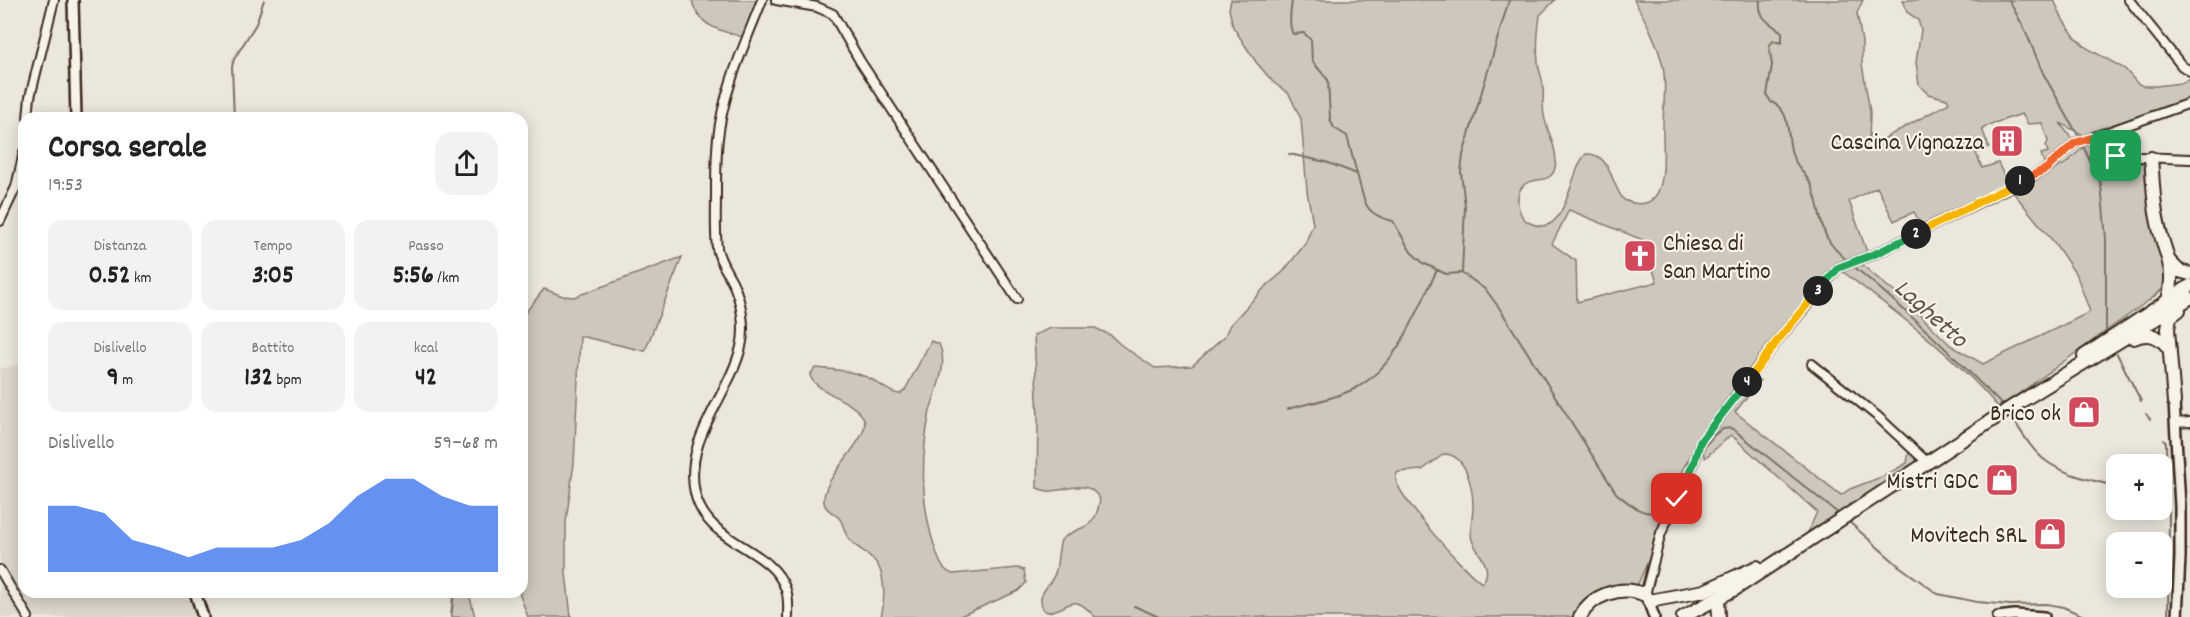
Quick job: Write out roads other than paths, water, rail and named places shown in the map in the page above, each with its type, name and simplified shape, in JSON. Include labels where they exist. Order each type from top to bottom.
[{"type":"main road","points":[[2151,158],[2158,223],[2170,262],[2172,283],[2168,300]]},
{"type":"main road","points":[[2170,262],[2179,271],[2190,274]]},
{"type":"main road","points":[[2033,394],[2096,347],[2190,286]]},
{"type":"main road","points":[[2174,402],[2169,321],[2190,298]]},
{"type":"main road","points":[[1683,617],[1718,598],[1827,530],[2015,405],[2190,298]]},
{"type":"main road","points":[[2101,354],[2136,337],[2148,334],[2159,338],[2170,350]]},
{"type":"main road","points":[[1580,617],[1587,605],[1600,597],[1625,591],[1647,598],[1690,594],[1711,588],[1763,565],[1827,530]]},
{"type":"main road","points":[[1718,598],[1719,617]]},
{"type":"street","points":[[29,112],[30,97],[54,0]]},
{"type":"street","points":[[73,0],[76,112]]},
{"type":"street","points":[[762,0],[728,97],[718,138],[715,221],[717,248],[719,258],[736,290],[743,334],[731,375],[712,410],[698,445],[694,463],[694,482],[695,493],[707,518],[730,540],[757,555],[781,579],[786,591],[788,617]]},
{"type":"street","points":[[776,0],[818,7],[833,14],[860,61],[1017,299]]},
{"type":"street","points":[[2129,0],[2182,66],[2190,71]]},
{"type":"street","points":[[1654,617],[1647,598],[1661,533],[1694,463],[1699,446],[1778,340],[1838,268],[1877,253],[2046,169],[2075,143],[2190,103]]},
{"type":"street","points":[[2091,138],[2109,154],[2116,156],[2190,159]]},
{"type":"street","points":[[0,221],[18,179]]},
{"type":"street","points":[[1812,364],[1877,416],[1928,463]]},
{"type":"street","points":[[2174,402],[2180,557],[2177,617]]},
{"type":"street","points":[[2175,423],[2190,422]]},
{"type":"street","points":[[0,570],[28,617]]},
{"type":"street","points":[[197,598],[203,617]]},
{"type":"street","points":[[1998,617],[2020,615],[2044,617]]},
{"type":"waterway","points":[[234,112],[232,67],[234,59],[256,24],[264,0]]},
{"type":"waterway","points":[[1289,154],[1326,162],[1357,174],[1347,136],[1334,128],[1330,119],[1328,80],[1312,61],[1311,40],[1304,33],[1293,34],[1291,30],[1292,0]]},
{"type":"waterway","points":[[1462,272],[1465,207],[1461,172],[1463,155],[1509,0]]},
{"type":"waterway","name":"Laghetto","points":[[1760,0],[1762,15],[1782,32],[1782,43],[1773,41],[1769,46],[1772,65],[1767,95],[1785,117],[1792,154],[1796,164],[1811,184],[1826,236],[1848,261]]},
{"type":"waterway","points":[[2009,0],[2025,30],[2044,75],[2080,139]]},
{"type":"waterway","points":[[2082,144],[2101,184],[2106,239],[2106,331]]},
{"type":"waterway","points":[[1357,174],[1366,205],[1375,214],[1393,221],[1411,252],[1423,263],[1446,274],[1461,273],[1486,290],[1616,493],[1642,511],[1660,512],[1690,457],[1694,454]]},
{"type":"waterway","name":"Laghetto","points":[[1852,265],[1930,334],[2003,406]]},
{"type":"waterway","points":[[1288,409],[1354,389],[1383,367],[1414,320],[1437,270]]},
{"type":"waterway","points":[[2117,354],[2141,401]]},
{"type":"waterway","name":"Laghetto","points":[[2009,413],[2030,445],[2046,461],[2071,474],[2106,484]]},
{"type":"waterway","points":[[2146,414],[2150,419]]},
{"type":"waterway","points":[[1701,450],[1719,431],[1733,429],[1839,514]]},
{"type":"waterway","points":[[2164,440],[2166,454]]},
{"type":"waterway","name":"Laghetto","points":[[2168,617],[2169,520]]},
{"type":"waterway","points":[[1848,521],[1899,566],[1938,594],[1977,602],[2010,605],[2047,604],[2063,607],[2086,617]]},
{"type":"waterway","points":[[451,617],[453,598]]},
{"type":"waterway","points":[[1134,606],[1159,617]]},
{"type":"place","name":"Cascina Vignazza","points":[[2007,141]]},
{"type":"place","name":"Chiesa di San Martino","points":[[1640,256]]},
{"type":"place","name":"Brico ok","points":[[2084,412]]},
{"type":"place","name":"Mistri GDC","points":[[2002,480]]},
{"type":"place","name":"Movitech SRL","points":[[2050,534]]}]
